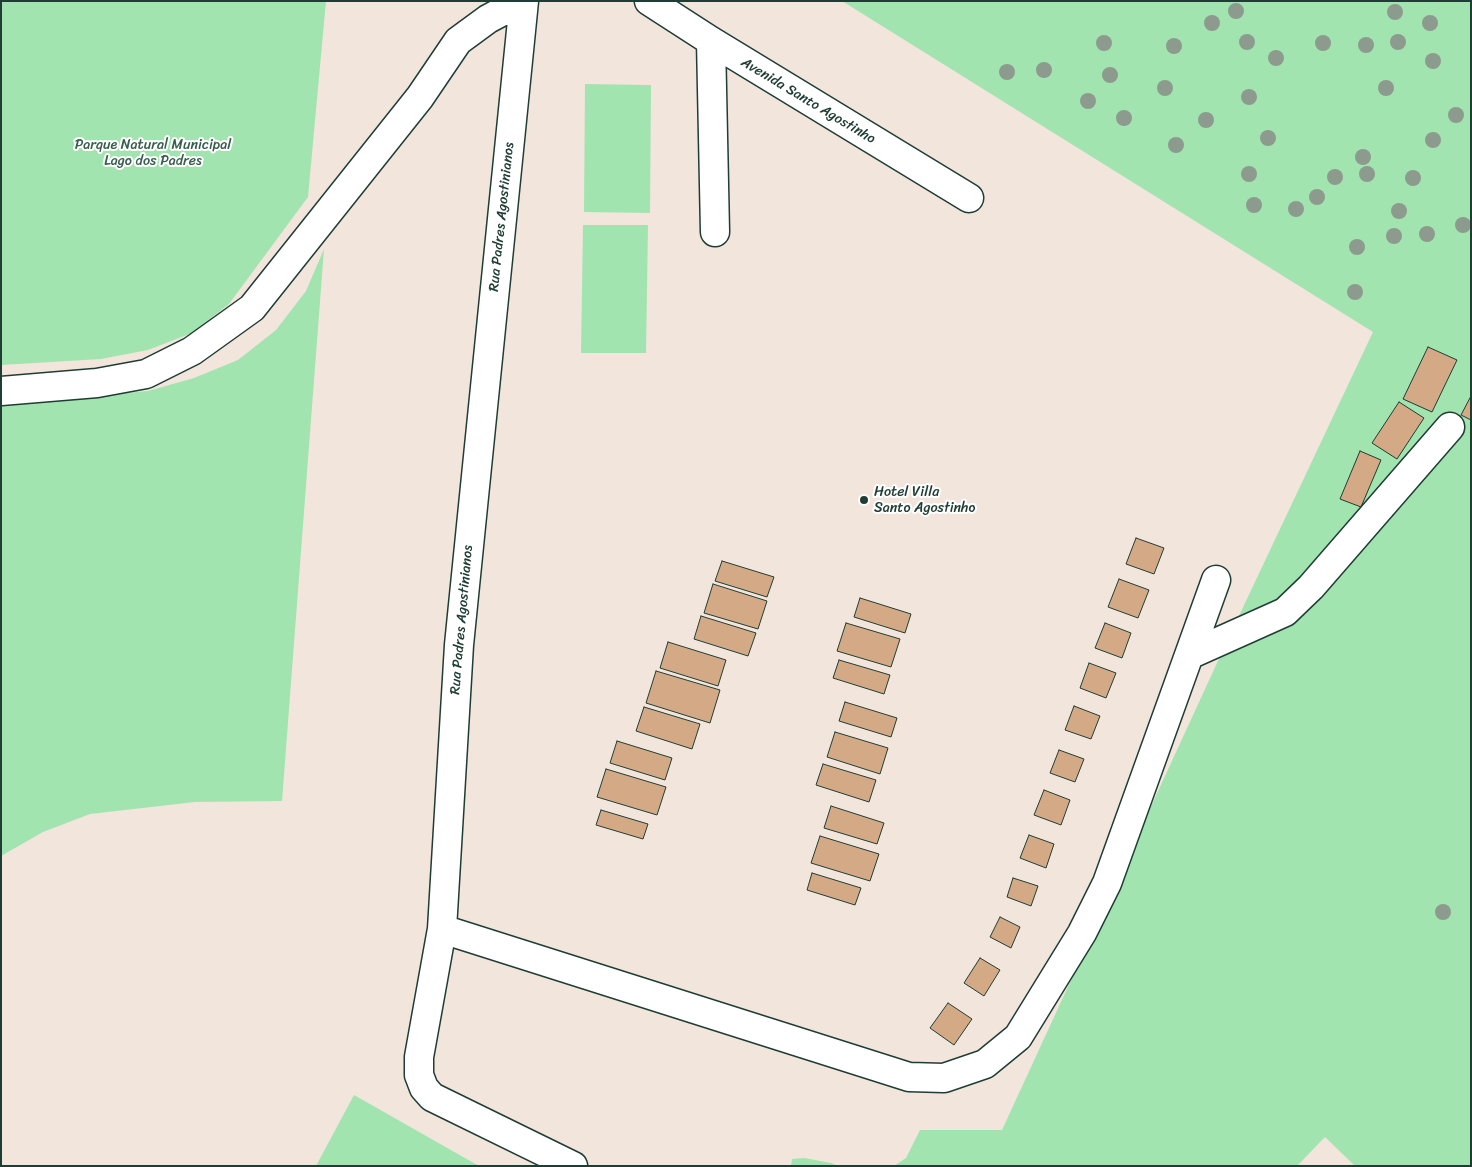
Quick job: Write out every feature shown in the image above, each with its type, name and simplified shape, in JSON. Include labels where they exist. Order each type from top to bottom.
[{"type":"street","name":"Avenida Santo Agostinho","points":[[649,1],[711,41],[969,198]]},
{"type":"street","points":[[1,391],[97,383],[146,374],[192,351],[244,314],[252,308],[420,97],[458,41],[488,19],[503,11],[523,5]]},
{"type":"street","name":"Rua Padres Agostinianos","points":[[523,5],[458,645],[442,929],[419,1057],[419,1075],[424,1088],[432,1097],[565,1162]]},
{"type":"street","points":[[711,41],[715,232]]},
{"type":"street","points":[[1189,655],[1285,612],[1311,587],[1450,427]]},
{"type":"street","points":[[442,929],[909,1077],[944,1078],[985,1064],[1018,1038],[1082,933],[1107,883],[1216,580]]},
{"type":"green space","name":"Parque Natural Municipal Lago dos Padres","points":[[1,1],[326,1],[308,197],[229,304],[192,333],[148,350],[101,359],[1,365]]},
{"type":"green space","points":[[842,1],[1471,1],[1471,396],[1461,415],[1471,420],[1471,1166],[1355,1166],[1325,1137],[1297,1166],[894,1166],[906,1158],[920,1130],[1002,1130],[1229,637],[1373,332]]},
{"type":"green space","points":[[585,84],[651,85],[650,213],[584,212]]},
{"type":"green space","points":[[583,225],[648,225],[646,353],[581,353]]},
{"type":"green space","points":[[324,249],[282,801],[195,802],[90,814],[43,832],[1,856],[1,404],[148,391],[194,378],[238,360],[276,330],[306,291]]},
{"type":"green space","points":[[354,1095],[479,1166],[316,1166]]},
{"type":"green space","points":[[804,1158],[838,1166],[791,1166],[792,1159]]},
{"type":"building","points":[[1428,347],[1457,360],[1432,412],[1403,399]]},
{"type":"building","points":[[1471,396],[1471,420],[1461,415]]},
{"type":"building","points":[[1399,402],[1424,418],[1397,459],[1372,443]]},
{"type":"building","points":[[1360,451],[1381,460],[1361,507],[1340,499]]},
{"type":"building","points":[[1136,538],[1164,548],[1154,574],[1126,564]]},
{"type":"building","points":[[722,561],[774,577],[767,597],[715,581]]},
{"type":"building","points":[[1119,579],[1149,590],[1138,618],[1108,607]]},
{"type":"building","points":[[713,584],[767,601],[758,629],[704,613]]},
{"type":"building","points":[[860,598],[911,614],[905,633],[854,617]]},
{"type":"building","points":[[701,616],[756,633],[748,656],[694,639]]},
{"type":"building","points":[[846,623],[900,639],[891,667],[837,651]]},
{"type":"building","points":[[1105,623],[1131,633],[1122,658],[1095,648]]},
{"type":"building","points":[[668,642],[726,660],[718,686],[660,668]]},
{"type":"building","points":[[839,660],[890,675],[884,694],[833,678]]},
{"type":"building","points":[[1089,663],[1116,673],[1106,698],[1080,688]]},
{"type":"building","points":[[656,671],[720,690],[710,723],[646,703]]},
{"type":"building","points":[[845,702],[897,718],[891,737],[839,721]]},
{"type":"building","points":[[1074,706],[1100,716],[1091,739],[1065,730]]},
{"type":"building","points":[[644,707],[700,724],[692,749],[636,731]]},
{"type":"building","points":[[835,732],[888,748],[880,774],[827,757]]},
{"type":"building","points":[[617,741],[672,758],[665,780],[610,763]]},
{"type":"building","points":[[1059,750],[1084,759],[1075,782],[1050,773]]},
{"type":"building","points":[[823,764],[876,780],[869,802],[816,785]]},
{"type":"building","points":[[606,769],[666,787],[657,815],[597,797]]},
{"type":"building","points":[[1044,790],[1070,800],[1061,825],[1034,815]]},
{"type":"building","points":[[831,806],[884,823],[877,844],[824,828]]},
{"type":"building","points":[[601,810],[648,824],[643,839],[596,825]]},
{"type":"building","points":[[1029,835],[1054,844],[1046,868],[1020,858]]},
{"type":"building","points":[[820,836],[879,854],[870,881],[811,863]]},
{"type":"building","points":[[812,873],[861,888],[855,905],[807,890]]},
{"type":"building","points":[[1013,878],[1038,886],[1031,906],[1007,897]]},
{"type":"building","points":[[1000,917],[1020,927],[1011,948],[990,937]]},
{"type":"building","points":[[980,958],[1000,970],[984,996],[964,983]]},
{"type":"building","points":[[948,1003],[972,1019],[954,1045],[930,1028]]},
{"type":"place","name":"Hotel Villa Santo Agostinho","points":[[864,500]]}]
